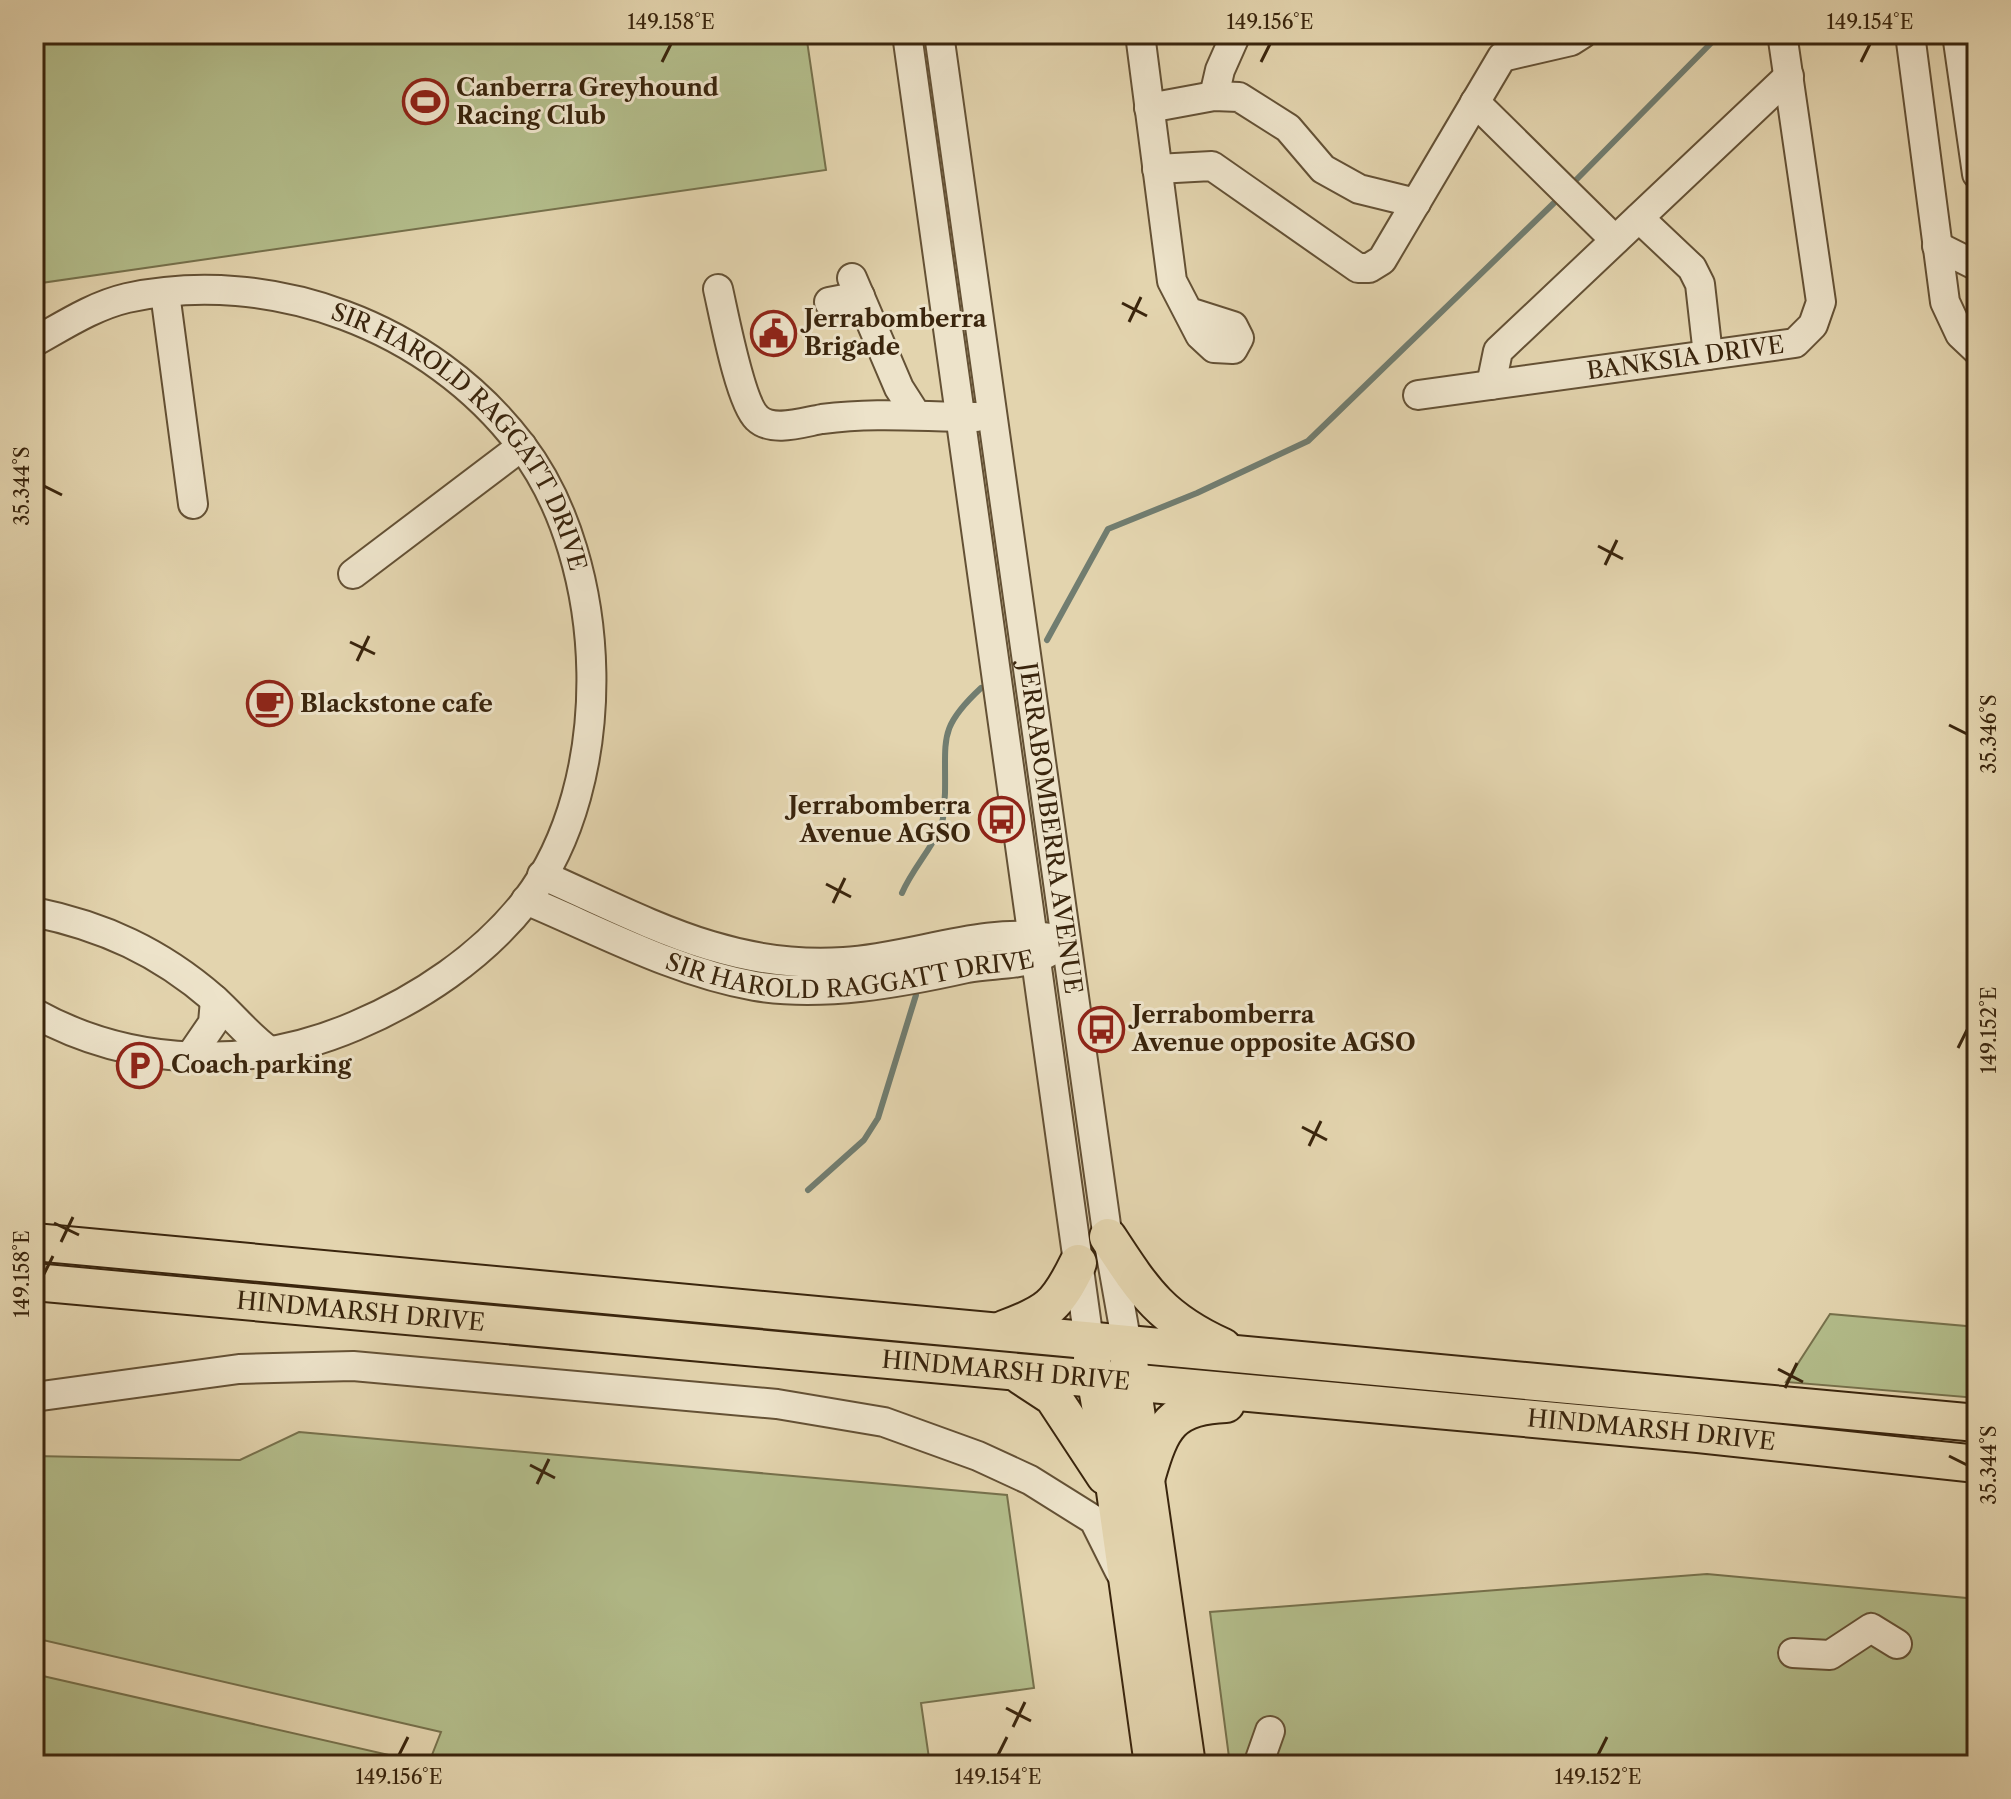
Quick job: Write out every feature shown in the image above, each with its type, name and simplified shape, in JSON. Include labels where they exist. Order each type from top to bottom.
[{"type":"main road","points":[[1108,1237],[1143,1291],[1163,1311],[1195,1334],[1255,1358]]},
{"type":"main road","name":"HINDMARSH DRIVE","points":[[34,1242],[1977,1423]]},
{"type":"main road","points":[[995,1332],[1048,1311],[1066,1288],[1078,1263]]},
{"type":"main road","name":"HINDMARSH DRIVE","points":[[34,1282],[1096,1382],[1698,1434],[1977,1464]]},
{"type":"main road","name":"JERRABOMBERRA AVENUE","points":[[1089,1341],[1096,1382],[1130,1485],[1187,1765]]},
{"type":"main road","name":"JERRABOMBERRA AVENUE","points":[[1127,1345],[1132,1384],[1128,1587],[1153,1765]]},
{"type":"main road","points":[[1017,1374],[1053,1397],[1130,1485],[1175,1417],[1191,1407],[1343,1402]]},
{"type":"street","name":"JERRABOMBERRA AVENUE","points":[[907,34],[1089,1341]]},
{"type":"street","name":"JERRABOMBERRA AVENUE","points":[[939,34],[1108,1237],[1127,1345]]},
{"type":"street","points":[[1140,34],[1172,281],[1189,312]]},
{"type":"street","points":[[1214,96],[1220,70],[1236,34]]},
{"type":"street","points":[[1157,169],[1212,166],[1358,268],[1369,268],[1382,260],[1508,46],[1571,41],[1582,34]]},
{"type":"street","points":[[1910,34],[1945,302],[1960,334],[1977,350]]},
{"type":"street","name":"BANKSIA DRIVE","points":[[1418,395],[1795,343],[1813,325],[1821,302],[1783,40]]},
{"type":"street","points":[[1965,46],[1977,174]]},
{"type":"street","points":[[1491,385],[1498,351],[1789,76]]},
{"type":"street","points":[[1149,108],[1214,96],[1239,97],[1288,128],[1323,169],[1347,182],[1416,203]]},
{"type":"street","points":[[1475,102],[1615,240]]},
{"type":"street","points":[[1639,218],[1692,268],[1700,284],[1708,355]]},
{"type":"street","points":[[1937,246],[1977,266]]},
{"type":"street","name":"SIR HAROLD RAGGATT DRIVE","points":[[34,342],[82,315],[124,299],[208,287],[264,293],[315,304],[366,322],[458,383],[522,446],[554,501],[570,543],[584,593],[593,690],[582,771],[542,875],[526,900],[471,955],[418,996],[349,1029],[272,1053],[189,1058],[86,1037],[34,1013]]},
{"type":"street","points":[[829,302],[856,287],[899,388],[915,413]]},
{"type":"street","points":[[718,289],[746,401],[757,419],[772,426],[860,414],[993,417]]},
{"type":"street","points":[[165,293],[193,504]]},
{"type":"street","points":[[353,574],[522,446]]},
{"type":"street","name":"SIR HAROLD RAGGATT DRIVE","points":[[542,875],[702,946],[761,960],[845,962],[1034,948]]},
{"type":"street","points":[[1026,890],[1059,884]]},
{"type":"street","name":"SIR HAROLD RAGGATT DRIVE","points":[[526,900],[689,969],[756,986],[851,987],[987,964],[1067,941]]},
{"type":"street","points":[[34,912],[98,927],[129,941],[181,973],[272,1053]]},
{"type":"street","points":[[189,1058],[213,1023],[215,1000]]},
{"type":"street","points":[[34,1397],[239,1369],[353,1366],[674,1393],[777,1404],[884,1422],[978,1456],[1084,1512],[1094,1520],[1128,1587]]},
{"type":"street","points":[[1793,1653],[1830,1655],[1871,1628],[1897,1644]]},
{"type":"street","points":[[1258,1765],[1270,1731]]},
{"type":"green space","name":"Canberra Greyhound Racing Club","points":[[34,34],[806,34],[826,170],[34,284]]},
{"type":"green space","points":[[1830,1314],[1977,1327],[1977,1398],[1786,1382]]},
{"type":"green space","points":[[299,1432],[1007,1495],[1034,1688],[921,1703],[930,1765],[439,1765],[430,1760],[441,1732],[34,1638],[34,1456],[240,1460]]},
{"type":"green space","points":[[1707,1574],[1977,1599],[1977,1765],[1230,1765],[1210,1612]]},
{"type":"green space","points":[[34,1674],[411,1760],[411,1765],[34,1765]]},
{"type":"waterway","points":[[1576,180],[1720,34]]},
{"type":"waterway","points":[[1047,640],[1108,529],[1197,493],[1308,441],[1556,201]]},
{"type":"waterway","points":[[902,893],[942,825],[945,746],[951,724],[981,688]]},
{"type":"waterway","points":[[808,1190],[864,1140],[878,1118],[916,995]]},
{"type":"place","name":"Canberra Greyhound Racing Club","points":[[425,102]]},
{"type":"place","name":"Jerrabomberra Brigade","points":[[773,333]]},
{"type":"place","name":"Blackstone cafe","points":[[269,704]]},
{"type":"place","name":"Jerrabomberra Avenue AGSO","points":[[1002,820]]},
{"type":"place","name":"Jerrabomberra Avenue opposite AGSO","points":[[1101,1029]]},
{"type":"place","name":"Coach parking","points":[[140,1065]]}]
